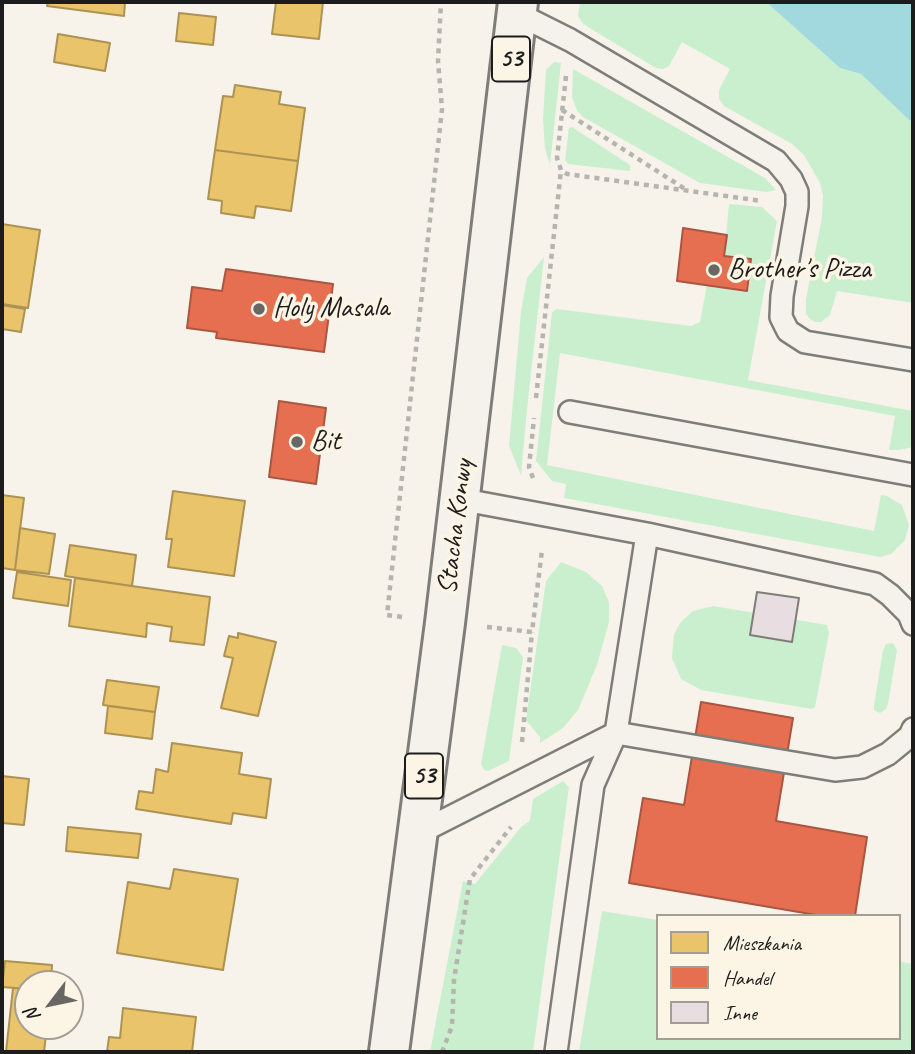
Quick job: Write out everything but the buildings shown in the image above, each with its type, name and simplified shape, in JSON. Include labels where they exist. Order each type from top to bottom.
[{"type":"main road","name":"Stacha Konwy","points":[[389,1052],[460,499],[517,7]]},
{"type":"lane","points":[[517,7],[776,161],[797,192],[782,296],[781,317],[788,331],[805,342],[913,360]]},
{"type":"lane","points":[[570,412],[913,475]]},
{"type":"lane","points":[[460,499],[647,534],[875,584],[909,614],[913,624]]},
{"type":"lane","points":[[556,1052],[593,785],[616,733],[647,534]]},
{"type":"lane","points":[[417,834],[616,733],[835,770],[862,767],[888,754],[910,736],[913,729]]},
{"type":"path","points":[[441,2],[438,61],[442,109]]},
{"type":"path","points":[[547,515],[529,467],[561,170],[557,158],[570,40]]},
{"type":"path","points":[[562,110],[688,191]]},
{"type":"path","points":[[561,170],[567,174],[797,206]]},
{"type":"path","points":[[442,1052],[452,1026],[454,981],[470,879]]},
{"type":"green space","points":[[580,2],[766,2],[840,68],[861,74],[909,120],[913,120],[913,303],[837,291],[830,315],[821,322],[810,319],[806,314],[806,299],[822,217],[823,196],[820,183],[804,155],[792,144],[724,106],[719,99],[719,90],[730,69],[682,42],[669,66],[656,68],[583,24],[578,16]]},
{"type":"green space","points":[[554,62],[561,63],[550,165],[545,149],[543,119],[546,70]]},
{"type":"green space","points":[[573,69],[765,178],[776,190],[767,192],[700,183],[583,117],[577,111],[572,97]]},
{"type":"green space","points":[[572,127],[630,165],[630,171],[568,164],[565,160],[569,128]]},
{"type":"green space","points":[[729,204],[762,207],[777,221],[748,380],[913,411],[913,447],[889,450],[895,416],[560,353],[547,465],[874,531],[881,495],[887,496],[902,505],[909,525],[905,540],[891,554],[880,557],[564,498],[566,484],[552,481],[536,461],[552,312],[557,309],[691,326],[700,322],[707,285],[751,259],[724,256]]},
{"type":"green space","points":[[544,257],[521,475],[509,446],[521,312],[527,278]]},
{"type":"green space","points":[[561,562],[586,572],[602,586],[609,602],[609,622],[597,665],[578,710],[563,728],[540,743],[540,737],[526,720],[546,581]]},
{"type":"green space","points":[[713,606],[827,625],[829,633],[815,707],[812,709],[701,690],[681,679],[672,658],[674,634],[681,622],[693,611]]},
{"type":"green space","points":[[893,643],[897,650],[888,704],[880,713],[874,710],[874,706],[883,650],[886,644]]},
{"type":"green space","points":[[502,645],[516,648],[523,657],[509,761],[488,771],[484,770],[481,764]]},
{"type":"green space","points":[[563,781],[569,787],[533,1052],[430,1052],[463,881],[475,884],[521,827],[530,821],[533,799]]},
{"type":"green space","points":[[602,911],[656,920],[656,1040],[901,1040],[901,961],[913,964],[913,1052],[579,1052]]},
{"type":"water","points":[[766,2],[913,2],[913,120],[909,120],[861,74],[840,68]]},
{"type":"place","name":"Brother's Pizza","points":[[714,270]]},
{"type":"place","name":"Holy Masala","points":[[259,309]]},
{"type":"place","name":"Bit","points":[[297,442]]}]
